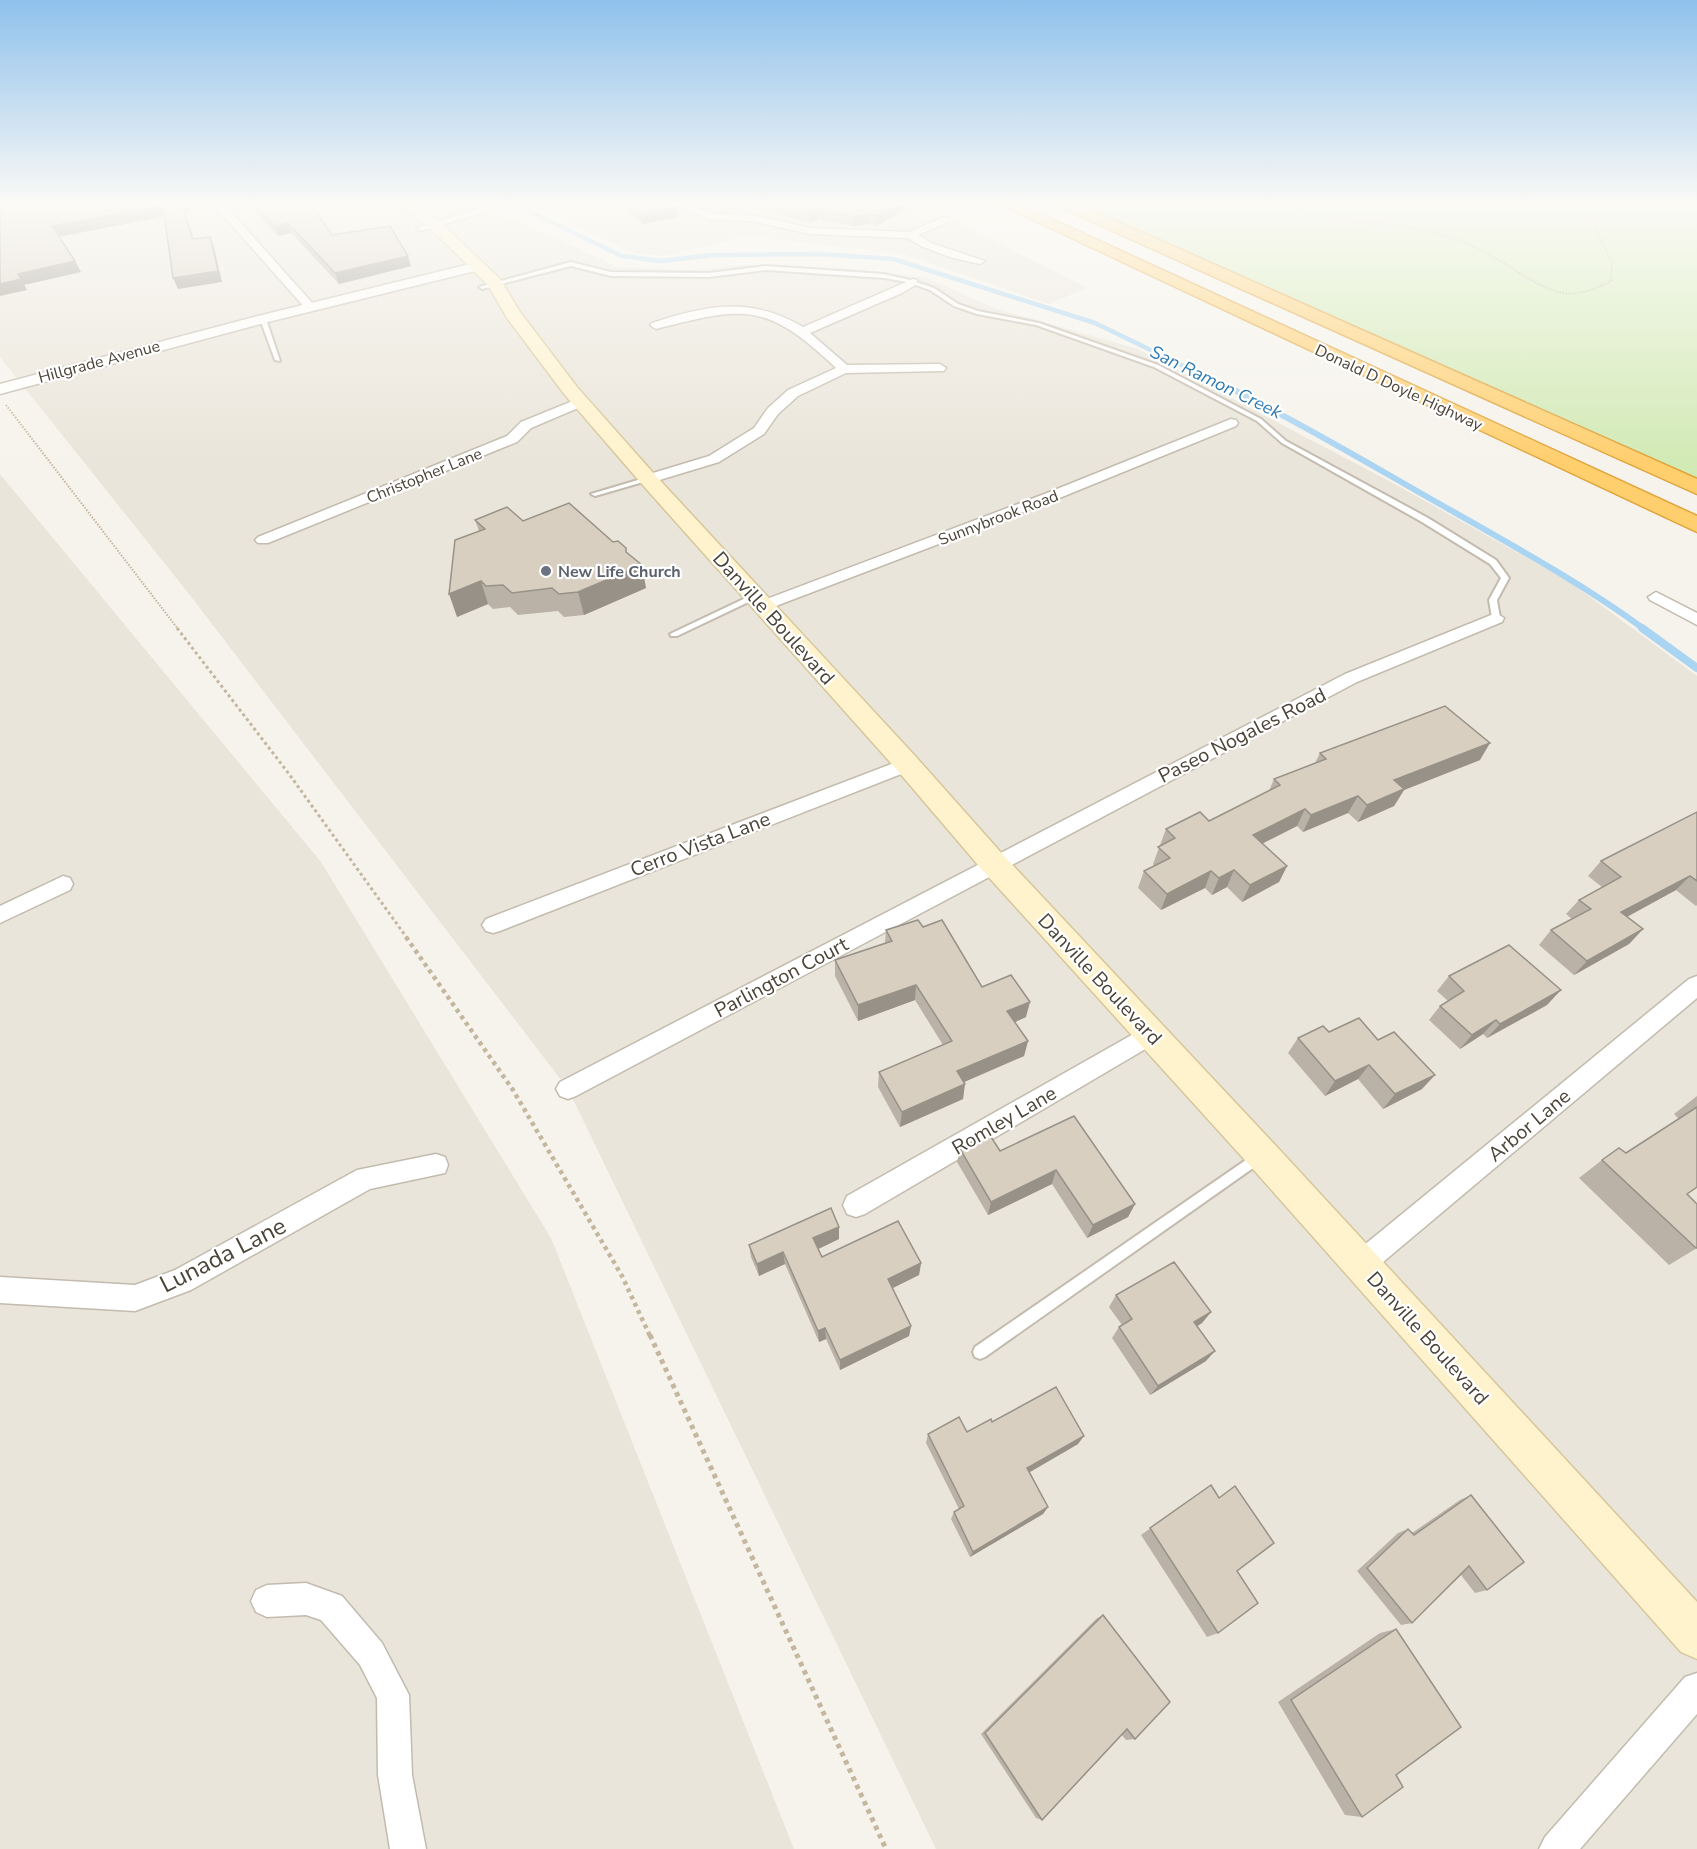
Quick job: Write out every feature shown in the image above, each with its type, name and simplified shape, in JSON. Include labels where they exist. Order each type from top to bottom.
[{"type":"highway","name":"Donald D Doyle Highway","points":[[1190,289],[1697,525]]},
{"type":"highway","points":[[1212,289],[1697,512]]},
{"type":"highway","name":"Donald D Doyle Highway","points":[[1255,289],[1697,487]]},
{"type":"main road","name":"Danville Boulevard","points":[[493,289],[580,402],[648,479],[907,764],[994,864],[1361,1264],[1697,1636]]},
{"type":"street","points":[[294,289],[310,307]]},
{"type":"street","name":"Hillgrade Avenue","points":[[0,389],[382,289]]},
{"type":"street","points":[[802,332],[901,289]]},
{"type":"street","points":[[656,325],[718,309],[750,309],[770,314],[802,332],[844,369]]},
{"type":"street","points":[[648,479],[714,459],[759,431],[773,411],[793,393],[844,369],[940,368]]},
{"type":"street","name":"Christopher Lane","points":[[263,540],[512,439],[526,425],[580,402]]},
{"type":"street","name":"Sunnybrook Road","points":[[759,601],[1052,496],[1231,423]]},
{"type":"street","points":[[1656,597],[1697,620]]},
{"type":"street","name":"Paseo Nogales Road","points":[[994,864],[1351,678],[1496,618]]},
{"type":"street","name":"Cerro Vista Lane","points":[[493,925],[907,764]]},
{"type":"street","name":"Parlington Court","points":[[568,1089],[994,864]]},
{"type":"street","points":[[0,915],[63,884]]},
{"type":"street","name":"Arbor Lane","points":[[1361,1264],[1697,986]]},
{"type":"street","name":"Romley Lane","points":[[856,1205],[1151,1034]]},
{"type":"street","name":"Lunada Lane","points":[[0,1290],[135,1298],[182,1281],[366,1178],[436,1165]]},
{"type":"street","points":[[267,1601],[306,1599],[331,1607],[371,1654],[393,1695],[395,1775],[408,1849]]},
{"type":"street","points":[[1557,1849],[1697,1689]]},
{"type":"lane","points":[[932,289],[956,305],[977,312],[1037,324],[1156,366],[1259,420],[1284,442],[1415,514],[1493,562],[1505,578],[1493,600],[1496,618]]},
{"type":"lane","points":[[263,319],[278,360]]},
{"type":"lane","points":[[595,494],[648,479]]},
{"type":"lane","points":[[674,634],[759,601]]},
{"type":"lane","points":[[980,1352],[1261,1155]]},
{"type":"path","points":[[1553,289],[1560,293],[1595,289]]},
{"type":"path","points":[[0,398],[289,774],[513,1090],[622,1276],[743,1534],[886,1849]]},
{"type":"shaded area","points":[[0,289],[952,289],[994,308],[1138,349],[1389,481],[1567,580],[1697,676],[1697,1849],[936,1849],[568,1089],[189,594],[0,357]]},
{"type":"shaded area","points":[[1006,289],[1084,289],[1049,304]]},
{"type":"shaded area","points":[[0,474],[321,862],[551,1238],[794,1849],[0,1849]]},
{"type":"green space","points":[[1255,289],[1697,289],[1697,487]]},
{"type":"building","points":[[569,503],[613,542],[618,541],[626,548],[626,552],[642,565],[578,592],[559,594],[552,588],[512,593],[503,585],[486,586],[481,581],[449,594],[455,540],[485,529],[475,520],[507,507],[523,521]]},
{"type":"building","points":[[1445,706],[1490,743],[1394,780],[1404,789],[1367,805],[1358,796],[1311,815],[1305,809],[1253,835],[1287,866],[1250,885],[1234,870],[1219,878],[1211,871],[1167,894],[1144,871],[1170,858],[1158,847],[1175,838],[1166,829],[1200,812],[1209,821],[1280,785],[1274,779],[1326,759],[1320,753]]},
{"type":"building","points":[[1697,812],[1697,881],[1690,876],[1621,912],[1643,929],[1587,961],[1551,930],[1591,909],[1579,900],[1621,877],[1601,861]]},
{"type":"building","points":[[918,920],[923,927],[942,920],[982,987],[1011,975],[1030,1002],[1007,1011],[1028,1041],[957,1071],[965,1084],[902,1112],[879,1072],[952,1041],[916,985],[858,1005],[835,960],[892,941],[886,930]]},
{"type":"building","points":[[1509,945],[1561,990],[1500,1024],[1496,1020],[1472,1035],[1440,1006],[1464,991],[1449,976]]},
{"type":"building","points":[[1359,1018],[1378,1040],[1394,1032],[1435,1075],[1395,1094],[1369,1065],[1335,1081],[1298,1038],[1323,1026],[1329,1032]]},
{"type":"building","points":[[1697,1107],[1697,1187],[1687,1194],[1697,1204],[1696,1248],[1602,1160],[1619,1148],[1626,1153]]},
{"type":"building","points":[[1074,1116],[1135,1204],[1093,1225],[1056,1170],[991,1202],[960,1149],[988,1132],[1000,1151]]},
{"type":"building","points":[[831,1208],[839,1227],[813,1238],[822,1257],[898,1221],[921,1263],[888,1279],[911,1326],[840,1360],[825,1328],[818,1331],[783,1252],[757,1264],[749,1245]]},
{"type":"building","points":[[1174,1262],[1211,1312],[1194,1322],[1215,1351],[1158,1386],[1119,1327],[1132,1319],[1116,1295]]},
{"type":"building","points":[[1056,1387],[1084,1436],[1027,1468],[1048,1507],[973,1552],[954,1512],[964,1506],[928,1434],[959,1417],[967,1432],[991,1419],[992,1422]]},
{"type":"building","points":[[1211,1485],[1219,1498],[1235,1486],[1274,1543],[1237,1571],[1258,1603],[1218,1633],[1150,1528]]},
{"type":"building","points":[[1471,1495],[1524,1562],[1487,1590],[1469,1566],[1412,1623],[1367,1568],[1408,1529],[1414,1535]]},
{"type":"building","points":[[1103,1615],[1170,1702],[1135,1739],[1127,1729],[1042,1820],[985,1733]]},
{"type":"building","points":[[1396,1629],[1461,1727],[1396,1775],[1403,1787],[1362,1817],[1291,1700]]},
{"type":"waterway","name":"San Ramon Creek","points":[[989,289],[1095,323],[1233,390]]},
{"type":"waterway","name":"San Ramon Creek","points":[[1230,388],[1309,429],[1517,548],[1595,595],[1644,629]]},
{"type":"waterway","name":"San Ramon Creek","points":[[1642,628],[1697,668]]},
{"type":"place","name":"New Life Church","points":[[546,571]]}]
